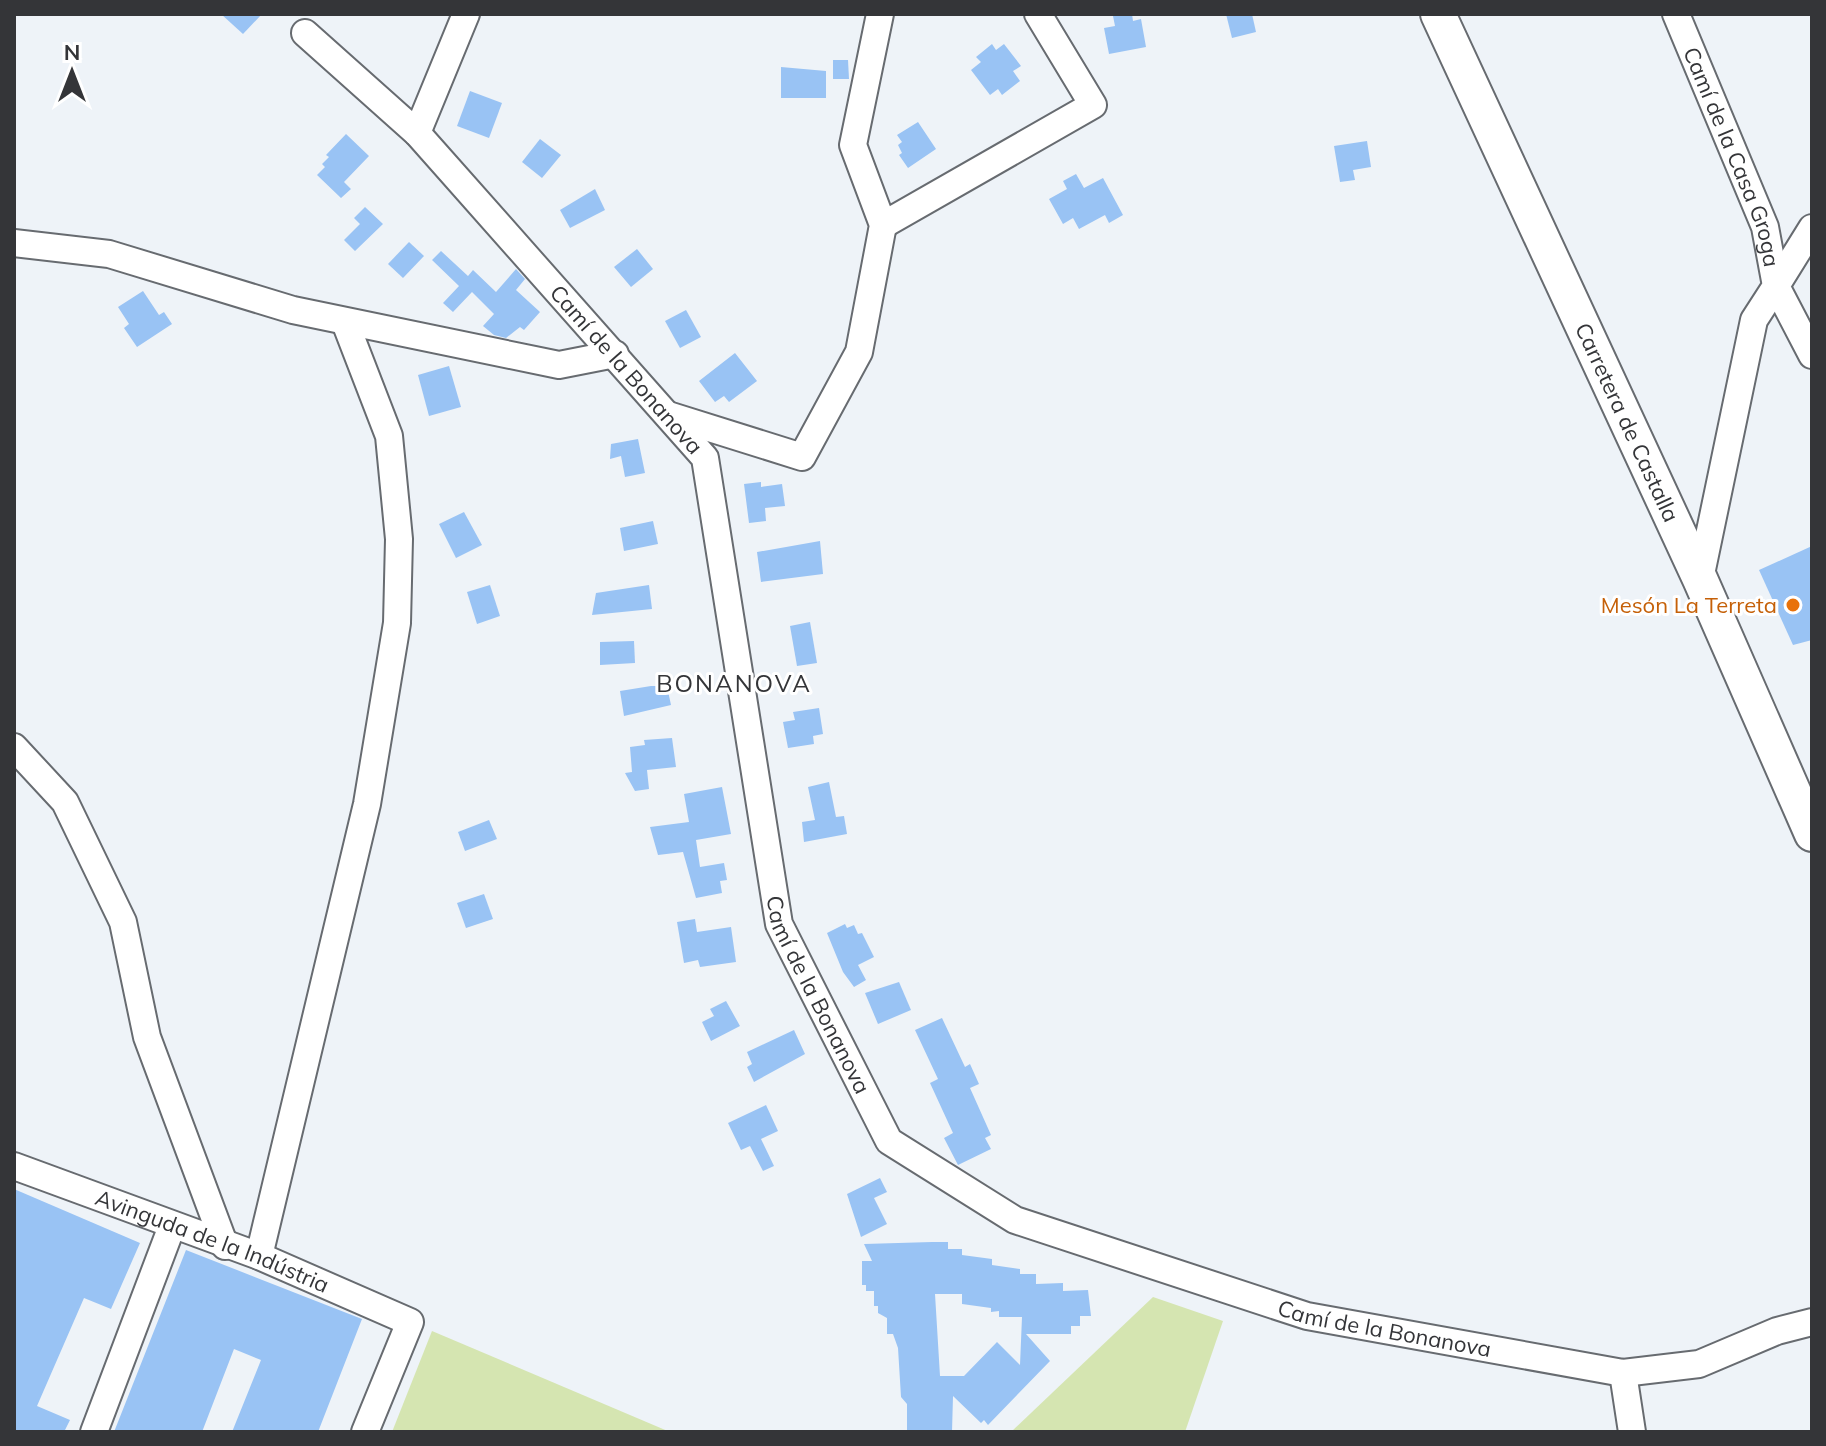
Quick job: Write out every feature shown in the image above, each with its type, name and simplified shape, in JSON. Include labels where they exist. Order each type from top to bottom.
[{"type":"main road","name":"Carretera de Castalla","points":[[1438,14],[1700,579],[1812,834]]},
{"type":"street","points":[[417,133],[466,14]]},
{"type":"street","points":[[664,413],[802,457],[859,352],[883,225],[853,145],[880,14]]},
{"type":"street","points":[[883,225],[1093,105],[1038,14]]},
{"type":"street","name":"Camí de la Casa Groga","points":[[1676,14],[1765,227],[1776,286],[1754,320],[1700,579]]},
{"type":"street","name":"Camí de la Bonanova","points":[[305,33],[417,133],[705,458],[779,924],[889,1141],[1015,1220],[1307,1316],[1623,1373],[1699,1364],[1777,1331],[1812,1322]]},
{"type":"street","points":[[1812,228],[1776,286],[1812,355]]},
{"type":"street","points":[[14,243],[109,254],[293,310],[559,365],[615,354]]},
{"type":"street","points":[[259,1256],[367,804],[397,623],[399,539],[389,436],[345,322]]},
{"type":"street","points":[[14,747],[65,802],[123,922],[147,1037],[225,1246]]},
{"type":"street","name":"Avinguda de la Indústria","points":[[14,1166],[259,1256],[410,1322],[365,1432]]},
{"type":"street","points":[[94,1432],[172,1226]]},
{"type":"street","points":[[1623,1373],[1632,1432]]},
{"type":"green space","points":[[1153,1297],[1223,1321],[1185,1432],[1011,1432]]},
{"type":"green space","points":[[432,1331],[670,1432],[392,1432]]},
{"type":"building","points":[[221,14],[262,14],[243,34]]},
{"type":"building","points":[[1132,14],[1133,21],[1141,19],[1146,47],[1109,54],[1104,28],[1115,26],[1113,16]]},
{"type":"building","points":[[1226,14],[1252,14],[1256,32],[1232,38]]},
{"type":"building","points":[[992,44],[996,50],[1004,44],[1021,66],[1013,71],[1020,81],[1002,95],[998,89],[990,95],[971,70],[981,62],[976,57]]},
{"type":"building","points":[[833,60],[848,60],[849,79],[833,79]]},
{"type":"building","points":[[781,67],[826,71],[826,98],[781,98]]},
{"type":"building","points":[[470,91],[502,103],[489,138],[457,126]]},
{"type":"building","points":[[918,122],[936,149],[908,168],[899,155],[902,153],[898,145],[902,142],[897,135]]},
{"type":"building","points":[[346,134],[369,156],[344,182],[351,189],[341,198],[317,175],[325,167],[322,164],[329,157],[326,155]]},
{"type":"building","points":[[540,139],[561,155],[542,178],[522,162]]},
{"type":"building","points":[[1367,141],[1371,167],[1353,170],[1355,180],[1340,182],[1334,146]]},
{"type":"building","points":[[1076,174],[1084,188],[1103,178],[1123,215],[1109,223],[1105,215],[1079,229],[1073,218],[1063,224],[1049,199],[1067,189],[1063,181]]},
{"type":"building","points":[[595,189],[605,210],[570,228],[560,210]]},
{"type":"building","points":[[365,207],[383,224],[355,251],[344,240],[360,224],[354,218]]},
{"type":"building","points":[[409,242],[424,256],[403,278],[388,264]]},
{"type":"building","points":[[637,249],[653,269],[631,287],[614,267]]},
{"type":"building","points":[[441,251],[468,276],[473,270],[496,292],[516,269],[525,279],[516,290],[540,312],[524,330],[520,327],[506,338],[494,335],[483,326],[494,314],[472,292],[453,312],[443,303],[459,286],[432,260]]},
{"type":"building","points":[[143,291],[159,315],[164,312],[172,324],[137,347],[124,328],[129,324],[118,307]]},
{"type":"building","points":[[686,310],[701,337],[680,348],[665,321]]},
{"type":"building","points":[[735,353],[757,381],[729,402],[724,396],[715,402],[699,381]]},
{"type":"building","points":[[449,366],[461,407],[429,416],[418,375]]},
{"type":"building","points":[[638,439],[645,473],[625,477],[621,456],[610,459],[611,444]]},
{"type":"building","points":[[761,482],[761,487],[782,484],[785,506],[765,508],[766,521],[749,523],[744,484]]},
{"type":"building","points":[[464,512],[482,545],[456,558],[439,524]]},
{"type":"building","points":[[653,521],[658,544],[624,551],[620,528]]},
{"type":"building","points":[[820,541],[823,574],[761,582],[757,552]]},
{"type":"building","name":"Mesón La Terreta","points":[[1812,546],[1812,640],[1793,645],[1759,570]]},
{"type":"building","points":[[490,585],[500,616],[477,624],[467,592]]},
{"type":"building","points":[[649,585],[652,609],[592,615],[596,593]]},
{"type":"building","points":[[810,622],[817,663],[797,666],[790,626]]},
{"type":"building","points":[[634,641],[635,663],[600,665],[600,642]]},
{"type":"building","points":[[660,686],[661,692],[668,691],[671,705],[624,716],[620,691]]},
{"type":"building","points":[[819,708],[823,734],[813,736],[814,744],[788,748],[783,722],[795,720],[793,712]]},
{"type":"building","points":[[672,738],[676,767],[647,770],[649,789],[635,791],[625,773],[632,772],[630,747],[645,745],[644,740]]},
{"type":"building","points":[[829,782],[836,817],[844,816],[847,834],[804,842],[802,822],[815,820],[808,787]]},
{"type":"building","points":[[722,787],[731,834],[696,840],[700,867],[724,863],[727,880],[720,881],[722,893],[696,898],[683,852],[658,855],[650,827],[689,822],[684,794]]},
{"type":"building","points":[[489,820],[497,839],[465,851],[458,832]]},
{"type":"building","points":[[484,894],[493,919],[466,928],[457,903]]},
{"type":"building","points":[[695,919],[697,932],[731,927],[736,962],[700,967],[698,960],[684,963],[677,922]]},
{"type":"building","points":[[845,924],[847,928],[854,925],[858,934],[862,933],[874,957],[858,965],[866,980],[854,987],[843,972],[827,933]]},
{"type":"building","points":[[899,982],[911,1010],[878,1024],[865,993]]},
{"type":"building","points":[[726,1001],[740,1026],[711,1041],[702,1022],[714,1016],[710,1009]]},
{"type":"building","points":[[942,1018],[965,1067],[970,1064],[979,1084],[970,1088],[991,1135],[985,1138],[991,1149],[958,1165],[944,1138],[953,1133],[930,1083],[938,1079],[915,1030]]},
{"type":"building","points":[[794,1030],[805,1054],[754,1082],[747,1067],[752,1064],[747,1052]]},
{"type":"building","points":[[766,1105],[778,1131],[761,1139],[774,1166],[763,1171],[750,1146],[741,1150],[728,1123]]},
{"type":"building","points":[[880,1178],[887,1192],[874,1198],[887,1224],[861,1237],[847,1194]]},
{"type":"building","points":[[14,1189],[140,1243],[111,1309],[84,1298],[37,1406],[70,1420],[64,1432],[14,1432]]},
{"type":"building","points":[[948,1242],[948,1249],[962,1249],[962,1255],[992,1259],[992,1265],[1020,1269],[1020,1274],[1036,1274],[1036,1284],[1063,1283],[1063,1291],[1088,1290],[1091,1316],[1080,1316],[1080,1326],[1071,1326],[1071,1334],[1026,1334],[1050,1361],[988,1425],[984,1420],[981,1423],[953,1396],[952,1432],[907,1432],[907,1404],[901,1397],[898,1348],[893,1334],[887,1334],[887,1318],[878,1313],[878,1306],[874,1306],[874,1291],[866,1291],[866,1285],[862,1285],[862,1261],[872,1261],[864,1244]],"holes":[[[935,1294],[962,1294],[962,1304],[991,1308],[991,1312],[999,1311],[999,1317],[1022,1317],[1020,1365],[997,1342],[964,1376],[940,1376]]]},
{"type":"building","points":[[186,1250],[362,1319],[318,1432],[232,1432],[261,1360],[234,1349],[202,1432],[114,1432]]},
{"type":"place","name":"Mesón La Terreta","points":[[1793,605]]},
{"type":"district","name":"BONANOVA","points":[[734,683]]}]
